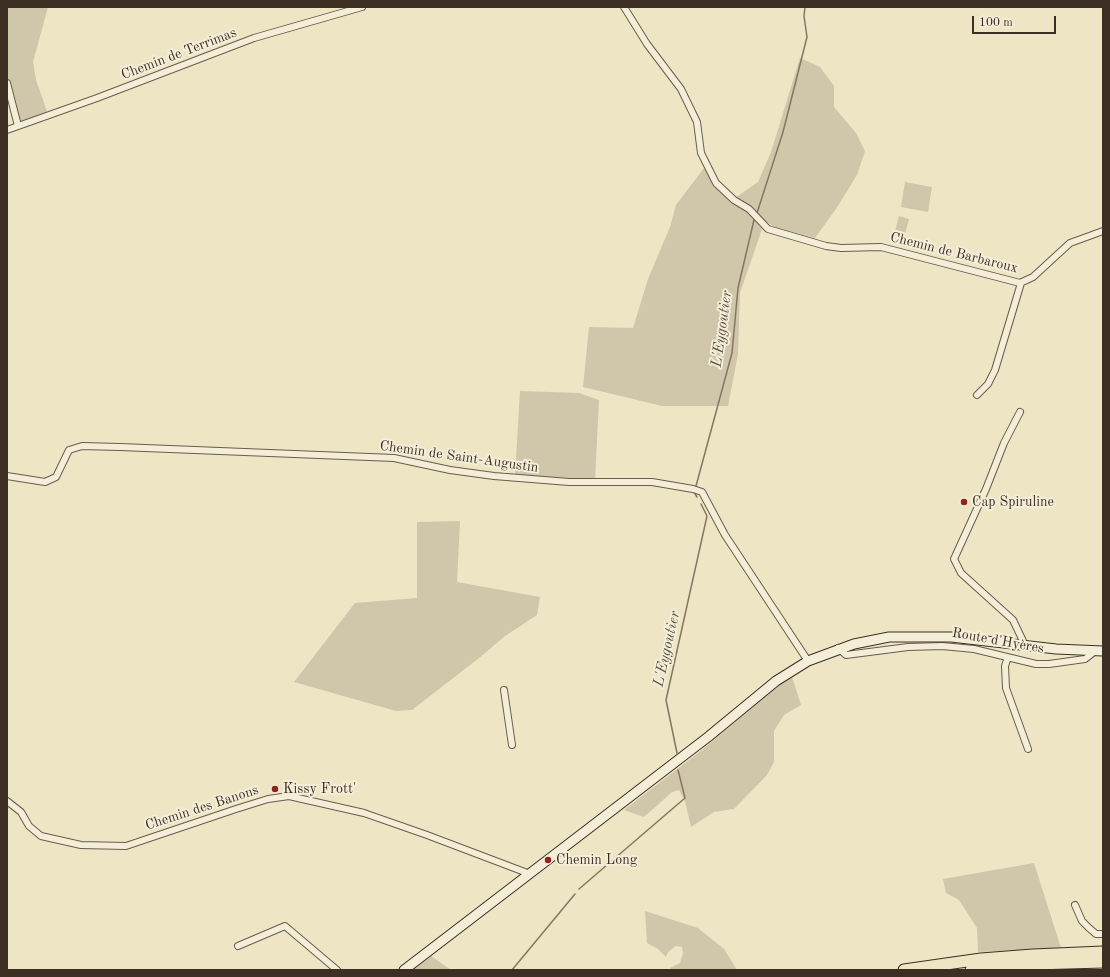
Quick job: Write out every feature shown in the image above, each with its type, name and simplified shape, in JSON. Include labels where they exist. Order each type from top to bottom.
[{"type":"highway","points":[[904,970],[981,959],[1103,952]]},
{"type":"highway","points":[[971,970],[1033,964],[1103,962]]},
{"type":"main road","name":"Route d'Hyères","points":[[838,648],[870,639],[904,636],[963,638],[1098,652]]},
{"type":"main road","points":[[404,970],[708,737],[776,681],[808,661],[838,648]]},
{"type":"street","name":"Chemin de Terrimas","points":[[7,130],[254,38],[362,7]]},
{"type":"street","name":"Chemin de Barbaroux","points":[[624,7],[647,44],[682,89],[697,122],[701,153],[716,182],[734,200],[749,209],[768,230],[826,246],[841,248],[881,247],[1021,283],[1033,277],[1070,242],[1103,231]]},
{"type":"street","points":[[7,83],[18,126]]},
{"type":"street","points":[[977,395],[988,384],[995,370],[1021,283]]},
{"type":"street","points":[[1020,412],[1004,443],[986,489],[954,559],[961,573],[1013,620],[1023,641],[1023,645]]},
{"type":"street","name":"Chemin de Saint-Augustin","points":[[7,476],[34,481],[51,481],[56,477],[69,450],[82,446],[394,458],[482,475],[569,482],[652,482],[693,489],[702,492],[725,535],[808,661]]},
{"type":"street","name":"Route d'Hyères","points":[[838,648],[846,655],[908,647],[942,646],[974,648],[1036,664],[1049,664],[1085,659],[1098,652]]},
{"type":"street","points":[[1008,657],[1005,666],[1006,688],[1028,748]]},
{"type":"street","points":[[504,690],[512,745]]},
{"type":"street","name":"Chemin des Banons","points":[[7,801],[21,812],[29,826],[40,836],[81,845],[126,846],[268,799],[289,796],[364,813],[434,837],[530,874]]},
{"type":"street","points":[[1075,906],[1082,921],[1089,928],[1096,934],[1103,934]]},
{"type":"street","points":[[238,946],[285,926],[337,970]]},
{"type":"shaded area","points":[[7,7],[48,7],[33,62],[36,80],[48,114],[19,124],[7,74]]},
{"type":"shaded area","points":[[800,58],[820,67],[834,86],[834,107],[856,133],[865,151],[857,175],[836,209],[815,238],[777,228],[765,221],[751,208],[735,198],[758,182],[771,152]]},
{"type":"shaded area","points":[[704,168],[727,197],[750,213],[762,229],[740,293],[738,354],[728,406],[662,406],[583,387],[589,327],[633,328],[648,279],[670,227],[676,205]]},
{"type":"shaded area","points":[[905,182],[932,187],[928,212],[901,207]]},
{"type":"shaded area","points":[[899,216],[909,219],[904,238],[894,235]]},
{"type":"shaded area","points":[[520,391],[579,393],[599,400],[595,480],[515,476]]},
{"type":"shaded area","points":[[460,521],[457,582],[540,597],[537,615],[505,636],[412,710],[396,711],[294,682],[355,603],[417,598],[417,522]]},
{"type":"shaded area","points":[[792,677],[801,705],[784,715],[774,731],[774,762],[767,775],[734,809],[714,812],[691,827],[685,801],[679,790],[672,792],[644,817],[624,810],[702,750],[783,682]]},
{"type":"shaded area","points":[[1034,863],[1061,948],[978,952],[977,928],[959,900],[946,893],[943,879]]},
{"type":"shaded area","points":[[645,911],[698,928],[724,949],[737,970],[671,970],[670,968],[680,963],[683,953],[682,947],[676,946],[668,952],[666,957],[658,949],[647,943]]},
{"type":"shaded area","points":[[431,956],[451,970],[413,970]]},
{"type":"waterway","name":"L'Eygoutier","points":[[757,213],[783,132],[807,37],[804,16],[805,7]]},
{"type":"waterway","name":"L'Eygoutier","points":[[696,486],[732,353],[738,288],[754,220]]},
{"type":"waterway","name":"L'Eygoutier","points":[[694,492],[697,497]]},
{"type":"waterway","name":"L'Eygoutier","points":[[677,753],[666,700],[707,516],[701,504]]},
{"type":"waterway","name":"L'Eygoutier","points":[[579,889],[685,798],[678,770]]},
{"type":"waterway","name":"L'Eygoutier","points":[[512,970],[575,894]]},
{"type":"place","name":"Cap Spiruline","points":[[964,502]]},
{"type":"place","name":"Kissy Frott'","points":[[275,789]]},
{"type":"place","name":"Chemin Long","points":[[548,860]]}]
